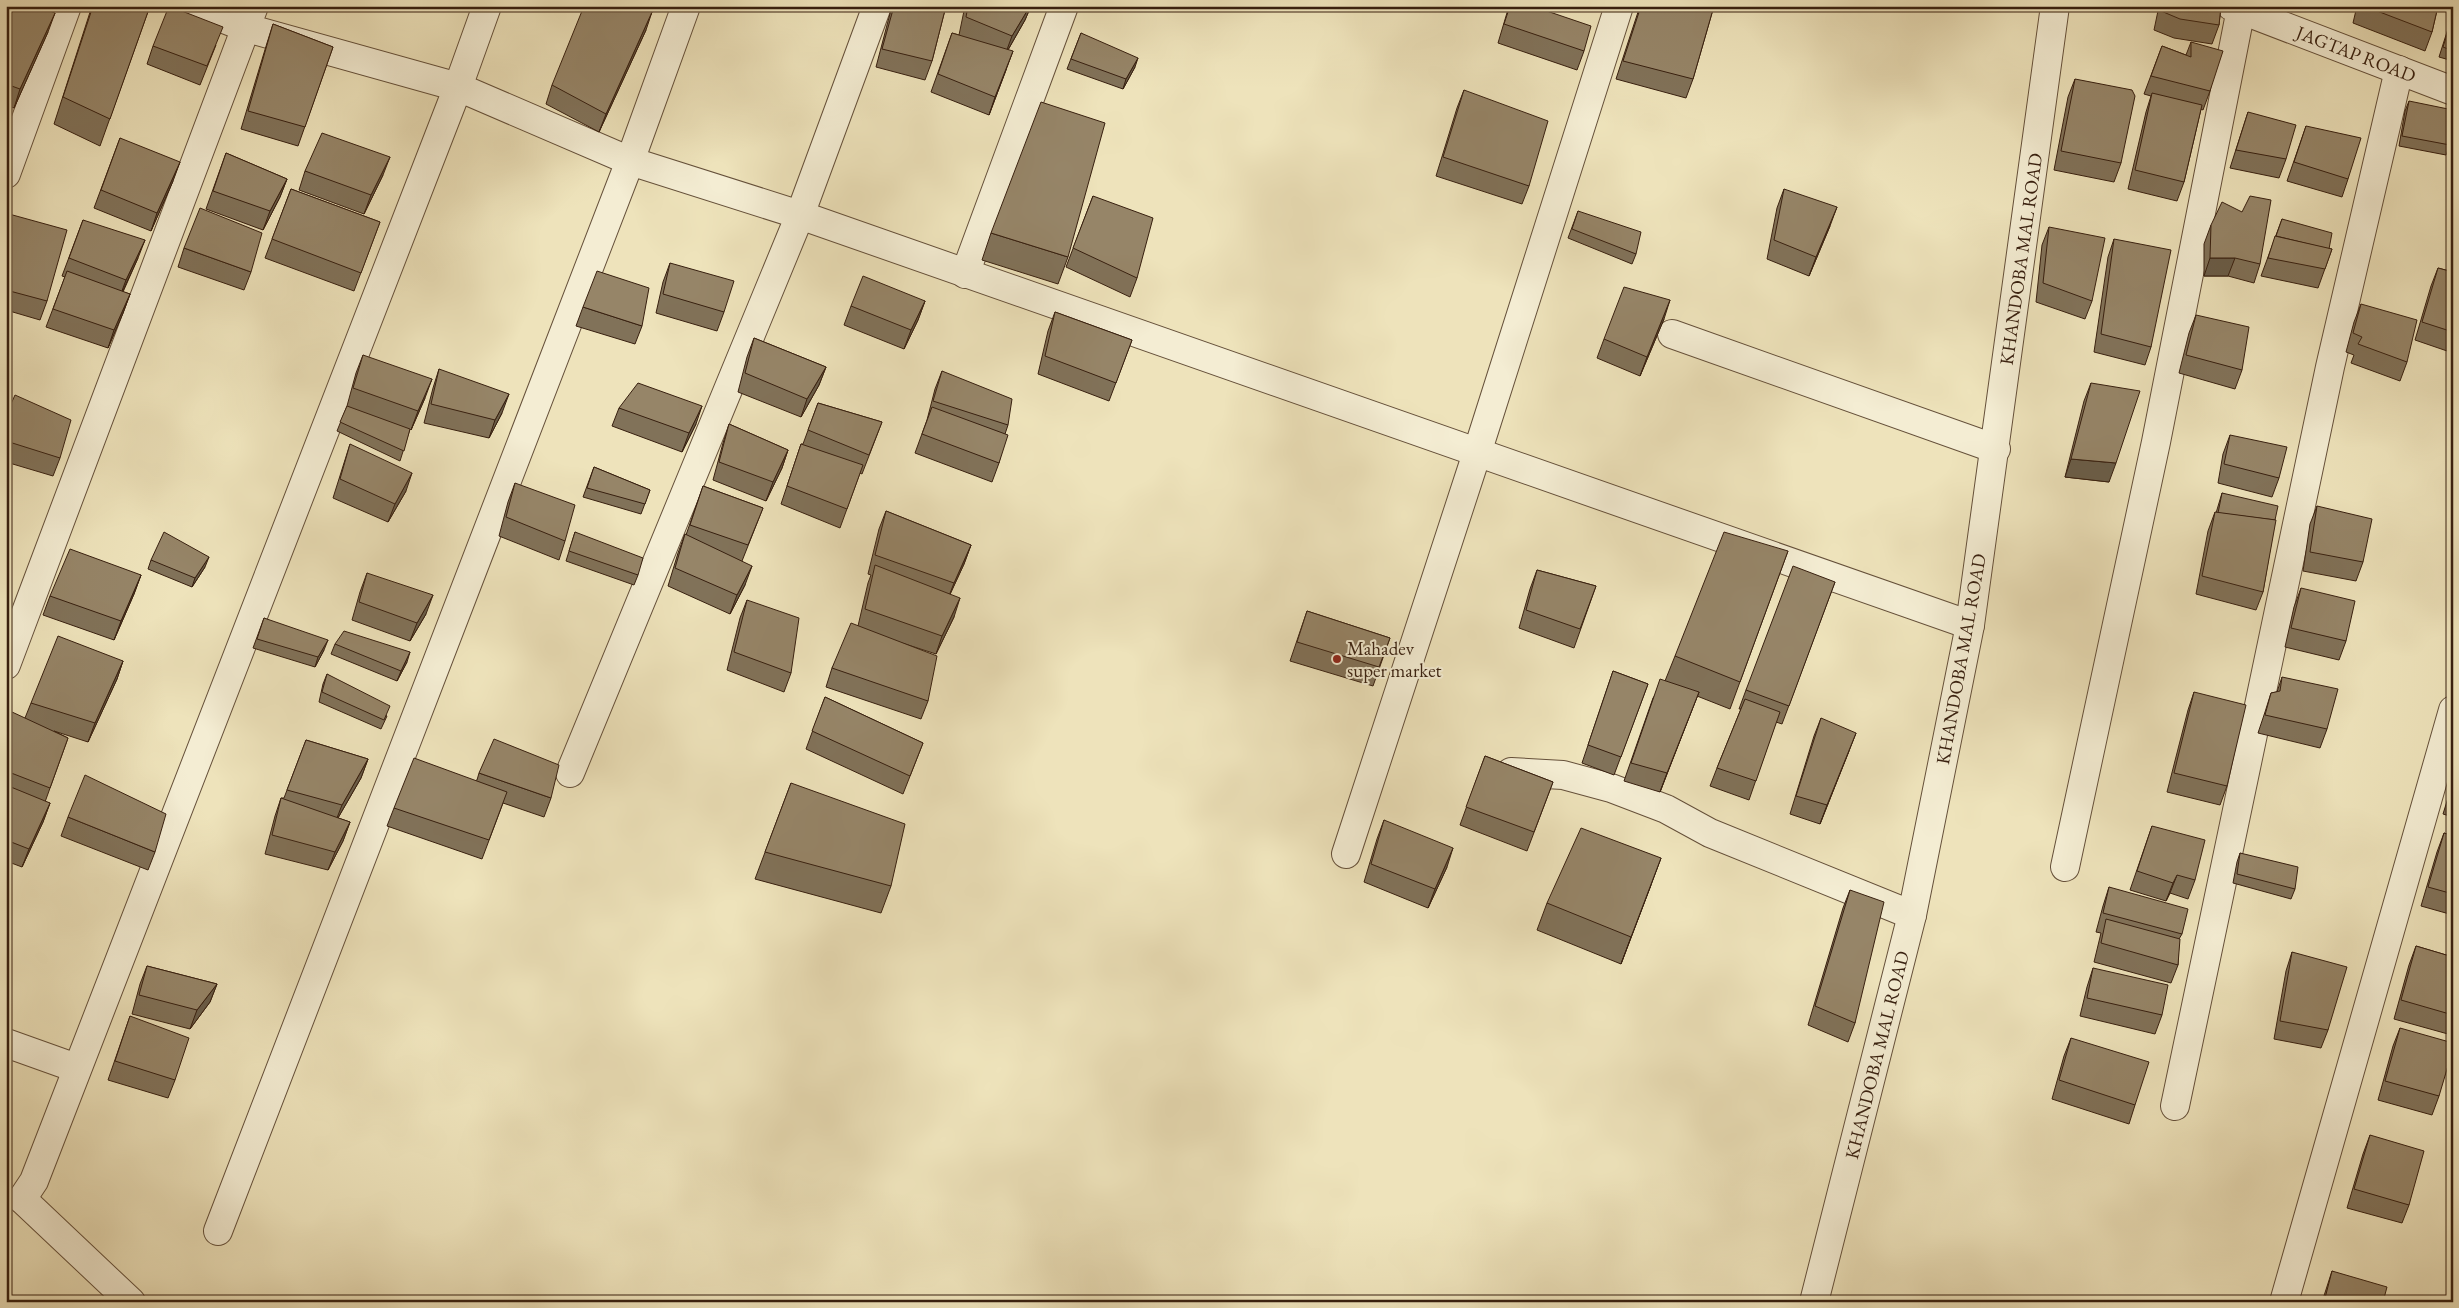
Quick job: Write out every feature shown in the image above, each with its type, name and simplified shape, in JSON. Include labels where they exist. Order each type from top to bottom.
[{"type":"street","points":[[6,174],[67,6]]},
{"type":"street","points":[[191,6],[250,17],[458,88],[630,160],[800,215],[1970,625]]},
{"type":"street","points":[[131,1302],[14,1202],[34,1181],[76,1068],[458,88],[488,6]]},
{"type":"street","points":[[218,1231],[630,160],[686,6]]},
{"type":"street","points":[[570,773],[800,215],[878,6]]},
{"type":"street","points":[[966,274],[1064,6]]},
{"type":"street","points":[[1346,854],[1477,453],[1618,6]]},
{"type":"street","name":"KHANDOBA MAL ROAD","points":[[1814,1302],[1912,915],[1970,625],[1996,449],[2055,6]]},
{"type":"street","points":[[2065,867],[2156,442],[2236,8]]},
{"type":"street","name":"JAGTAP ROAD","points":[[2236,8],[2453,92]]},
{"type":"street","points":[[6,666],[250,17]]},
{"type":"street","points":[[2175,1106],[2330,367],[2399,70]]},
{"type":"street","points":[[1672,334],[1996,449]]},
{"type":"street","points":[[2284,1302],[2453,710]]},
{"type":"street","points":[[1511,772],[1563,775],[1611,788],[1666,809],[1710,833],[1912,915]]},
{"type":"street","points":[[6,1043],[76,1068]]},
{"type":"building","points":[[6,6],[38,6],[55,13],[20,89],[6,84]]},
{"type":"building","points":[[93,6],[150,6],[110,119],[63,97]]},
{"type":"building","points":[[169,6],[223,27],[207,66],[153,46]]},
{"type":"building","points":[[584,6],[640,6],[652,12],[606,114],[552,85]]},
{"type":"building","points":[[894,6],[946,6],[932,61],[882,49]]},
{"type":"building","points":[[968,6],[1030,6],[1012,36],[966,17]]},
{"type":"building","points":[[1510,6],[1532,6],[1591,26],[1584,51],[1504,24]]},
{"type":"building","points":[[1641,6],[1714,6],[1693,79],[1623,61]]},
{"type":"building","points":[[2162,6],[2221,6],[2219,25],[2180,19],[2161,11]]},
{"type":"building","points":[[2364,6],[2438,6],[2432,32]]},
{"type":"building","points":[[2453,15],[2453,51],[2443,47]]},
{"type":"building","points":[[273,24],[333,47],[305,127],[248,111]]},
{"type":"building","points":[[952,33],[1013,51],[995,97],[938,74]]},
{"type":"building","points":[[1081,33],[1138,58],[1126,79],[1071,59]]},
{"type":"building","points":[[2191,42],[2223,51],[2210,91],[2151,76],[2162,46],[2191,57]]},
{"type":"building","points":[[2075,79],[2132,90],[2135,96],[2121,163],[2061,151]]},
{"type":"building","points":[[1464,90],[1548,121],[1529,186],[1443,157]]},
{"type":"building","points":[[2152,93],[2202,105],[2184,182],[2135,170]]},
{"type":"building","points":[[2409,101],[2453,110],[2453,128],[2450,145],[2402,136]]},
{"type":"building","points":[[1041,102],[1105,123],[1068,257],[991,233]]},
{"type":"building","points":[[2248,112],[2296,125],[2286,159],[2236,150]]},
{"type":"building","points":[[2306,126],[2361,138],[2348,179],[2294,162]]},
{"type":"building","points":[[322,133],[390,157],[371,195],[305,171]]},
{"type":"building","points":[[120,138],[180,162],[157,213],[101,190]]},
{"type":"building","points":[[226,153],[287,179],[270,211],[213,191]]},
{"type":"building","points":[[291,189],[380,222],[361,273],[272,239]]},
{"type":"building","points":[[1784,189],[1837,207],[1816,257],[1774,240]]},
{"type":"building","points":[[1093,196],[1153,218],[1137,278],[1073,248]]},
{"type":"building","points":[[2250,196],[2271,200],[2260,264],[2235,258],[2210,258],[2211,225],[2222,202],[2242,212]]},
{"type":"building","points":[[200,208],[262,233],[251,272],[184,248]]},
{"type":"building","points":[[1578,211],[1641,232],[1636,254],[1572,229]]},
{"type":"building","points":[[9,214],[67,230],[47,301],[6,290],[6,223]]},
{"type":"building","points":[[2282,219],[2332,233],[2329,249],[2276,236]]},
{"type":"building","points":[[83,220],[145,240],[126,280],[69,258]]},
{"type":"building","points":[[2049,227],[2105,238],[2092,301],[2043,283]]},
{"type":"building","points":[[2275,236],[2332,249],[2325,269],[2268,258]]},
{"type":"building","points":[[2114,239],[2171,250],[2151,347],[2101,334]]},
{"type":"building","points":[[670,263],[734,281],[724,312],[663,294]]},
{"type":"building","points":[[2438,268],[2453,272],[2453,332],[2422,322]]},
{"type":"building","points":[[67,271],[130,294],[114,330],[53,309]]},
{"type":"building","points":[[597,271],[649,288],[642,326],[583,307]]},
{"type":"building","points":[[863,276],[925,301],[911,330],[851,306]]},
{"type":"building","points":[[1624,287],[1670,300],[1647,357],[1604,339]]},
{"type":"building","points":[[2361,304],[2417,320],[2407,362],[2358,344],[2362,337],[2353,333]]},
{"type":"building","points":[[1055,312],[1132,340],[1116,383],[1045,356]]},
{"type":"building","points":[[2196,315],[2249,327],[2242,370],[2186,355]]},
{"type":"building","points":[[754,338],[826,367],[807,399],[745,373]]},
{"type":"building","points":[[363,355],[432,379],[418,411],[353,388]]},
{"type":"building","points":[[439,369],[509,394],[495,420],[431,404]]},
{"type":"building","points":[[942,371],[1012,399],[1008,425],[933,401]]},
{"type":"building","points":[[638,383],[702,406],[689,433],[619,408]]},
{"type":"building","points":[[2091,383],[2140,391],[2116,463],[2071,459]]},
{"type":"building","points":[[15,395],[71,420],[60,458],[6,441],[6,415]]},
{"type":"building","points":[[818,403],[882,422],[869,455],[808,430]]},
{"type":"building","points":[[347,406],[410,429],[404,451],[340,422]]},
{"type":"building","points":[[932,407],[1008,435],[999,463],[922,434]]},
{"type":"building","points":[[729,424],[788,450],[773,482],[719,462]]},
{"type":"building","points":[[2230,435],[2287,447],[2279,478],[2224,464]]},
{"type":"building","points":[[350,444],[412,473],[395,504],[340,479]]},
{"type":"building","points":[[801,444],[863,465],[847,509],[787,486]]},
{"type":"building","points":[[594,467],[650,490],[645,504],[587,488]]},
{"type":"building","points":[[515,483],[575,505],[565,541],[506,517]]},
{"type":"building","points":[[703,486],[763,508],[748,545],[690,525]]},
{"type":"building","points":[[2222,493],[2278,506],[2275,520],[2218,513]]},
{"type":"building","points":[[2317,506],[2372,519],[2363,562],[2310,552]]},
{"type":"building","points":[[886,511],[971,545],[954,583],[875,555]]},
{"type":"building","points":[[2215,512],[2276,520],[2263,592],[2202,576]]},
{"type":"building","points":[[164,532],[209,557],[195,578],[151,560]]},
{"type":"building","points":[[575,532],[643,558],[638,575],[569,551]]},
{"type":"building","points":[[1724,532],[1788,551],[1740,682],[1675,656]]},
{"type":"building","points":[[685,534],[752,566],[737,595],[675,568]]},
{"type":"building","points":[[70,549],[141,575],[121,621],[50,596]]},
{"type":"building","points":[[875,565],[960,598],[942,636],[865,609]]},
{"type":"building","points":[[1793,566],[1835,582],[1789,706],[1746,690]]},
{"type":"building","points":[[1537,570],[1596,586],[1580,629],[1526,610]]},
{"type":"building","points":[[367,573],[433,595],[417,623],[359,602]]},
{"type":"building","points":[[2301,588],[2355,601],[2346,641],[2291,628]]},
{"type":"building","points":[[747,600],[799,618],[791,673],[734,652]]},
{"type":"building","points":[[1307,611],[1390,638],[1379,667],[1297,642]]},
{"type":"building","points":[[264,618],[328,640],[318,657],[257,639]]},
{"type":"building","points":[[851,623],[937,656],[928,701],[832,668]]},
{"type":"building","points":[[344,631],[410,652],[401,671],[335,644]]},
{"type":"building","points":[[58,636],[123,661],[95,723],[31,703]]},
{"type":"building","points":[[1613,671],[1648,684],[1621,757],[1588,745]]},
{"type":"building","points":[[327,674],[390,706],[384,720],[322,692]]},
{"type":"building","points":[[2282,677],[2338,689],[2327,729],[2265,715],[2271,693],[2280,691]]},
{"type":"building","points":[[1660,679],[1699,692],[1667,773],[1631,763]]},
{"type":"building","points":[[2194,692],[2246,705],[2227,786],[2174,773]]},
{"type":"building","points":[[825,697],[923,743],[910,776],[812,731]]},
{"type":"building","points":[[1745,699],[1780,712],[1756,781],[1717,768]]},
{"type":"building","points":[[12,712],[68,738],[50,788],[6,771],[6,725]]},
{"type":"building","points":[[1821,718],[1856,733],[1827,805],[1796,796]]},
{"type":"building","points":[[494,739],[559,765],[551,798],[479,773]]},
{"type":"building","points":[[306,740],[368,759],[342,805],[287,790]]},
{"type":"building","points":[[1485,756],[1553,782],[1534,832],[1466,807]]},
{"type":"building","points":[[414,758],[507,792],[489,840],[394,808]]},
{"type":"building","points":[[85,775],[166,814],[155,852],[68,817]]},
{"type":"building","points":[[791,783],[905,824],[891,886],[765,852]]},
{"type":"building","points":[[6,785],[50,803],[29,849],[6,840]]},
{"type":"building","points":[[2453,785],[2453,796],[2450,795]]},
{"type":"building","points":[[281,798],[350,822],[335,852],[272,835]]},
{"type":"building","points":[[1384,820],[1453,848],[1435,889],[1371,864]]},
{"type":"building","points":[[2152,826],[2205,840],[2195,880],[2177,875],[2173,883],[2137,871]]},
{"type":"building","points":[[1581,828],[1661,858],[1631,937],[1547,903]]},
{"type":"building","points":[[2444,833],[2453,836],[2453,894],[2428,887]]},
{"type":"building","points":[[2240,853],[2298,867],[2295,889],[2237,874]]},
{"type":"building","points":[[2109,887],[2188,909],[2182,934],[2103,913]]},
{"type":"building","points":[[1850,890],[1884,902],[1855,1023],[1815,1006]]},
{"type":"building","points":[[2106,919],[2180,939],[2178,965],[2101,943]]},
{"type":"building","points":[[2416,946],[2453,957],[2453,1015],[2401,1000]]},
{"type":"building","points":[[2292,952],[2347,967],[2328,1030],[2280,1021]]},
{"type":"building","points":[[147,966],[217,984],[197,1010],[139,995]]},
{"type":"building","points":[[2093,968],[2168,985],[2162,1015],[2087,998]]},
{"type":"building","points":[[130,1016],[189,1038],[175,1080],[115,1061]]},
{"type":"building","points":[[2400,1028],[2453,1043],[2453,1049],[2439,1096],[2385,1081]]},
{"type":"building","points":[[2071,1038],[2149,1062],[2135,1105],[2059,1080]]},
{"type":"building","points":[[2370,1135],[2424,1151],[2409,1205],[2354,1189]]},
{"type":"building","points":[[2332,1271],[2387,1287],[2383,1302],[2324,1302]]},
{"type":"place","name":"Mahadev super market","points":[[1337,659]]}]
